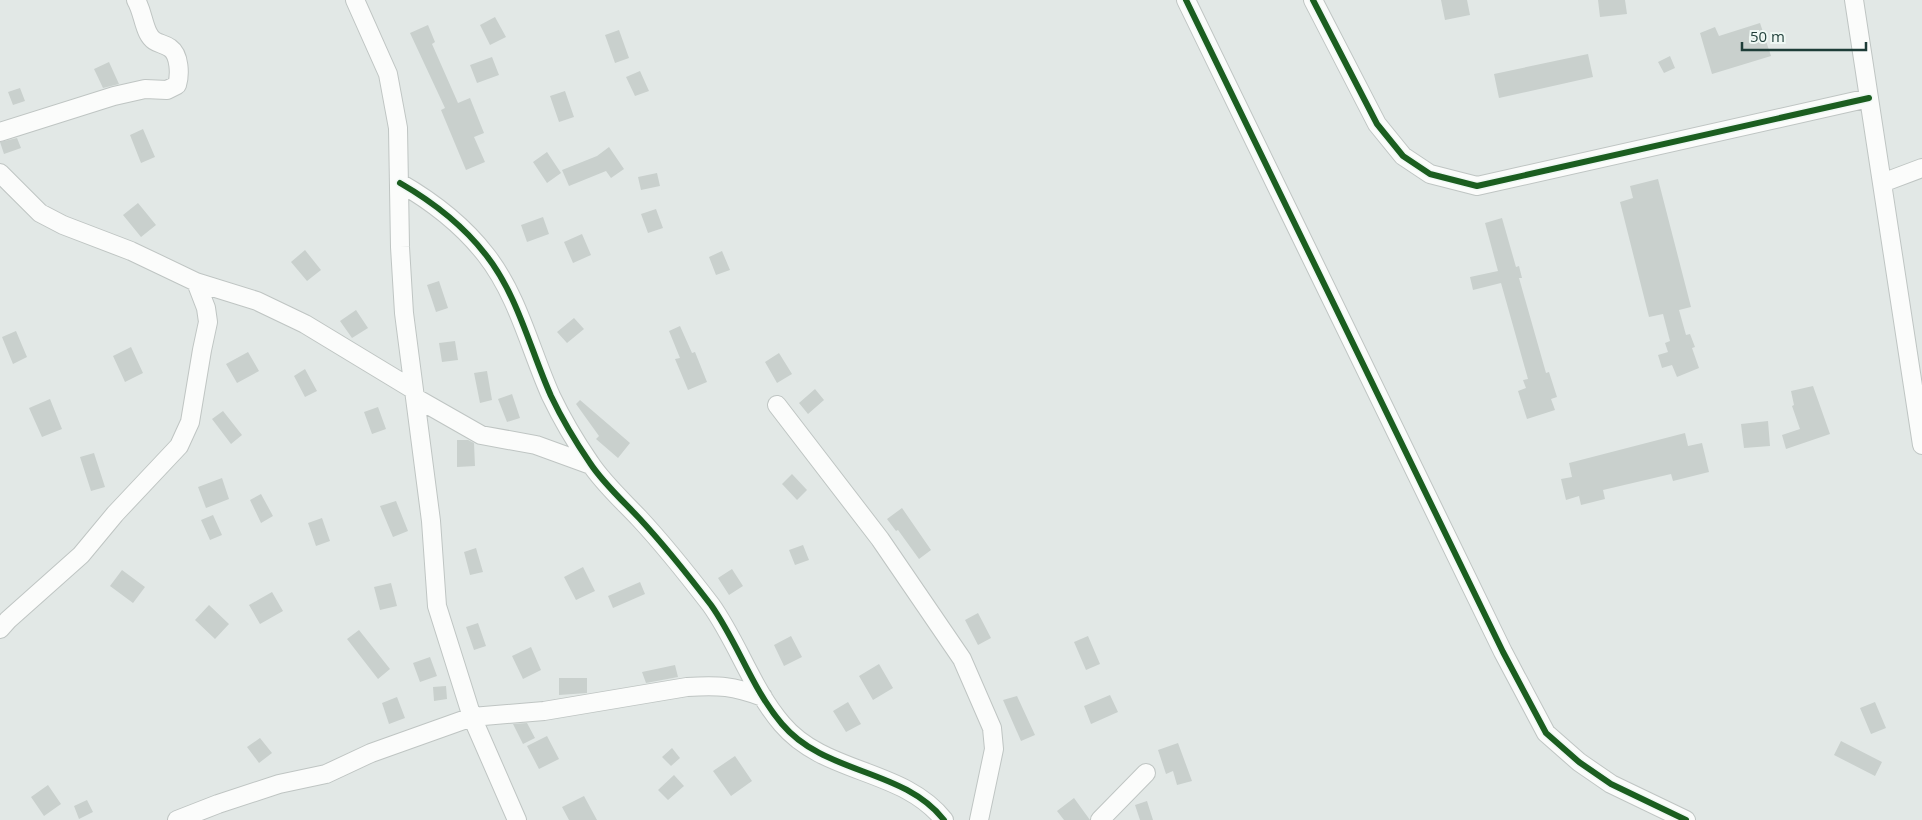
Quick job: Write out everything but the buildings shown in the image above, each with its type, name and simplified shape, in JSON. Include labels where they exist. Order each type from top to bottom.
[{"type":"street","points":[[0,132],[114,96],[145,89],[167,90],[177,85],[180,74],[174,53],[171,48],[159,44],[149,35],[136,0]]},
{"type":"street","points":[[355,0],[388,74],[398,128],[400,247],[404,313],[431,521],[437,606],[472,717],[517,820]]},
{"type":"street","points":[[1186,0],[1503,652],[1546,733],[1579,762],[1611,784],[1686,820]]},
{"type":"street","points":[[1313,0],[1377,124],[1403,156],[1430,174],[1477,186],[1869,98]]},
{"type":"street","points":[[1854,0],[1922,445]]},
{"type":"street","points":[[1882,183],[1922,168]]},
{"type":"street","points":[[0,173],[33,206],[48,217],[63,225],[131,251],[196,282],[257,301],[305,324],[481,436],[536,445],[591,465]]},
{"type":"street","points":[[400,183],[442,210],[485,254],[511,297],[552,396],[591,465],[674,556],[712,608],[763,697],[782,724],[808,747],[830,759],[895,784],[926,802],[944,820]]},
{"type":"street","points":[[0,629],[81,556],[115,514],[179,446],[190,422],[208,322],[206,308],[196,282]]},
{"type":"street","points":[[777,405],[880,539],[962,659],[992,728],[994,749],[979,820]]},
{"type":"street","points":[[177,820],[279,784],[326,774],[371,754],[472,717],[544,712],[687,687],[722,686],[737,688],[763,697]]},
{"type":"street","points":[[1100,820],[1146,773]]},
{"type":"cycle path","points":[[1186,0],[1503,652],[1546,733],[1579,762],[1611,784],[1686,820]]},
{"type":"cycle path","points":[[1313,0],[1377,124],[1403,156],[1430,174],[1477,186],[1869,98]]},
{"type":"cycle path","points":[[400,183],[446,214],[467,233],[486,255],[507,288],[515,305],[551,396],[590,463],[613,492],[658,539],[711,605],[753,681],[782,724],[800,741],[820,753],[907,790],[927,803],[944,820]]}]
